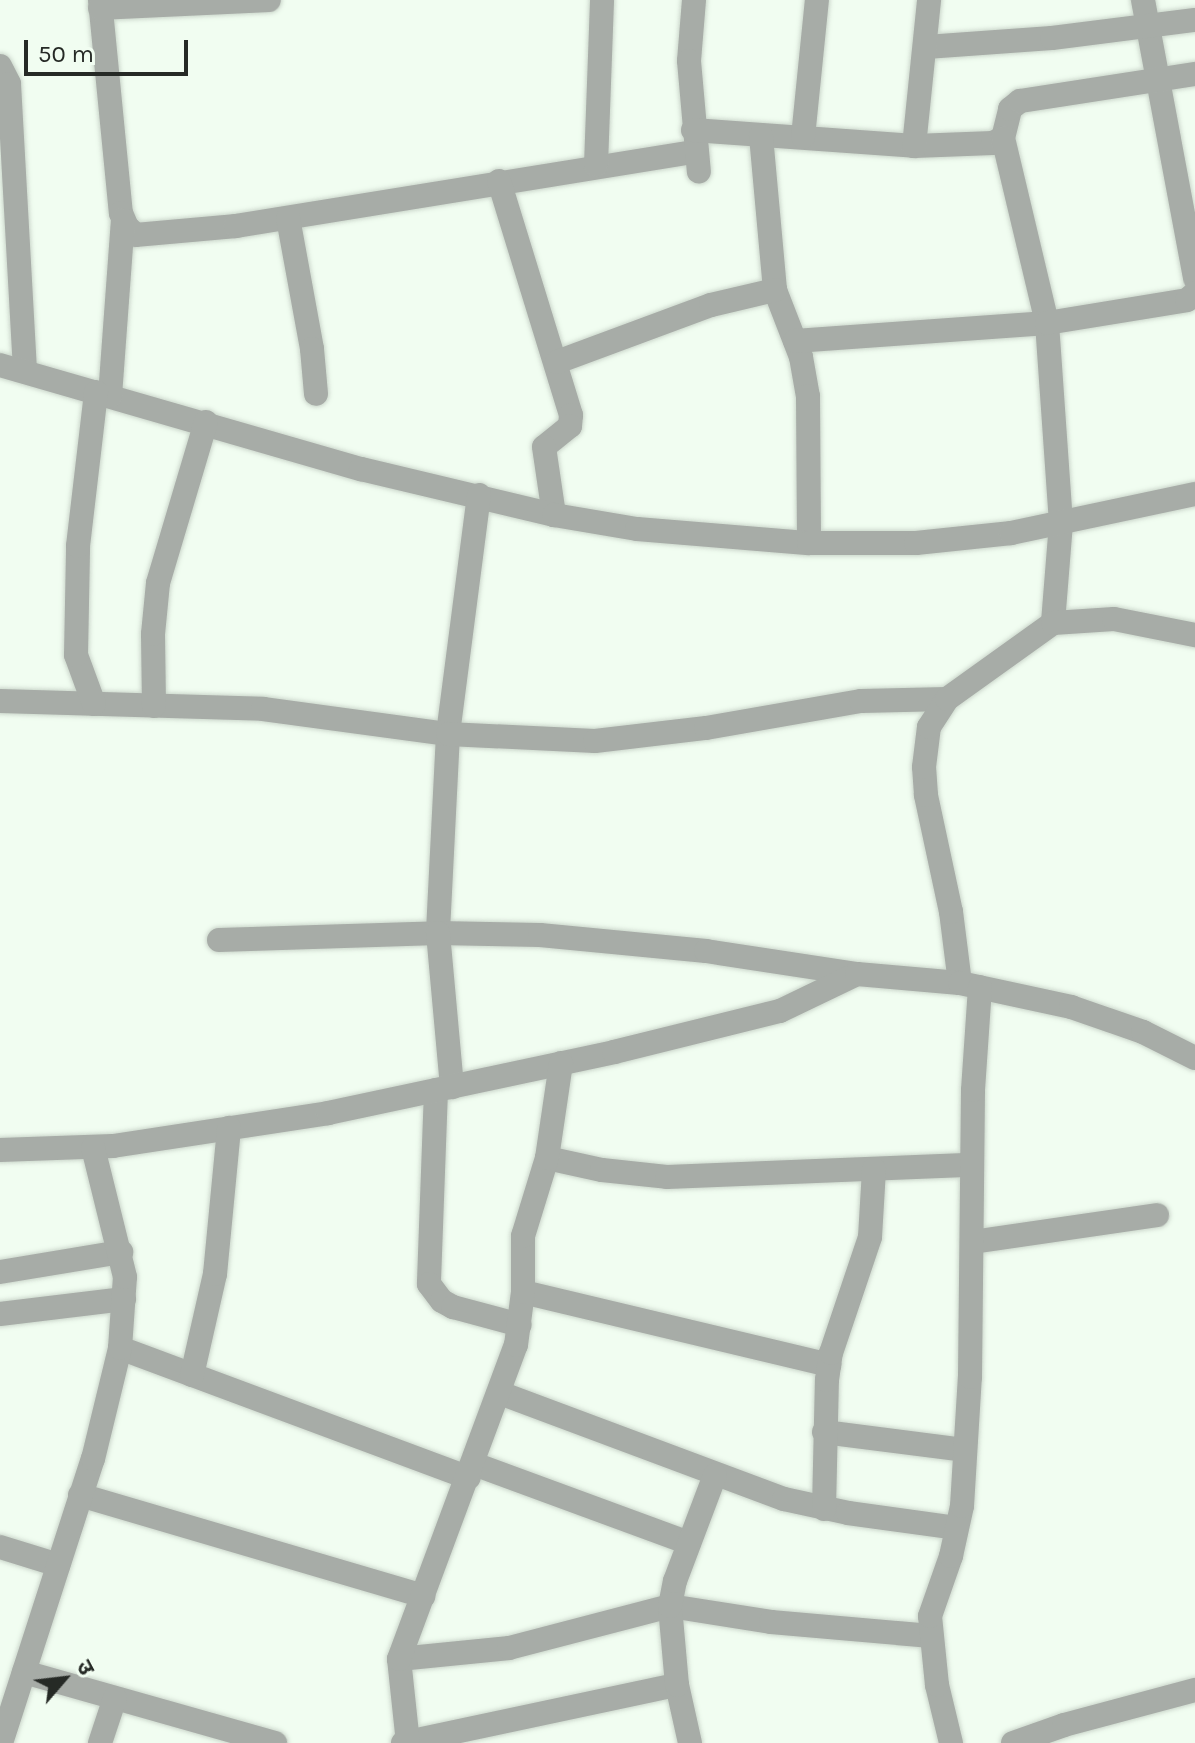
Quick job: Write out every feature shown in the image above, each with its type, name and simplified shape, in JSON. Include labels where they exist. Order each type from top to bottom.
[{"type":"street","points":[[94,704],[76,655],[78,546],[103,394],[123,220],[100,4],[269,0]]},
{"type":"street","points":[[596,165],[602,0]]},
{"type":"street","points":[[694,0],[689,61],[696,151]]},
{"type":"street","points":[[803,137],[817,0]]},
{"type":"street","points":[[1143,0],[1195,278]]},
{"type":"street","points":[[914,146],[926,47],[937,1]]},
{"type":"street","points":[[926,47],[1195,20]]},
{"type":"street","points":[[0,66],[9,84],[25,372]]},
{"type":"street","points":[[1053,623],[1061,523],[1047,323],[1003,138],[1010,109],[1020,101],[1195,74]]},
{"type":"street","points":[[123,220],[136,235],[150,236],[288,218],[696,151],[761,136],[914,146],[993,143],[1003,138]]},
{"type":"street","points":[[761,136],[775,290],[804,367],[810,430],[809,543]]},
{"type":"street","points":[[499,181],[571,415],[570,426],[544,447],[554,515]]},
{"type":"street","points":[[288,218],[312,349],[316,394]]},
{"type":"street","points":[[557,362],[711,305],[775,290]]},
{"type":"street","points":[[795,341],[1047,323],[1187,300],[1195,293]]},
{"type":"street","points":[[0,365],[361,469],[554,515],[637,529],[809,543],[916,543],[1011,533],[1195,494]]},
{"type":"street","points":[[154,706],[153,634],[158,583],[206,422]]},
{"type":"street","points":[[479,495],[448,734],[438,933],[444,1089],[429,1284],[442,1301],[453,1307],[520,1325]]},
{"type":"street","points":[[951,1743],[937,1685],[931,1636],[935,1595],[951,1556],[962,1506],[973,1242],[970,985],[926,795],[924,767],[929,727],[947,699],[1053,623],[1114,619],[1195,635]]},
{"type":"street","points":[[0,701],[263,709],[448,734],[595,741],[628,739],[861,701],[947,699]]},
{"type":"street","points":[[219,940],[438,933],[540,935],[706,951],[857,974],[970,985],[1071,1007],[1143,1032],[1195,1058]]},
{"type":"street","points":[[0,1150],[93,1148],[229,1128],[444,1089],[780,1011],[857,974]]},
{"type":"street","points":[[561,1063],[547,1158],[523,1236],[520,1325],[500,1393],[399,1659],[406,1743],[677,1685]]},
{"type":"street","points":[[192,1375],[215,1274],[229,1128]]},
{"type":"street","points":[[1,1743],[80,1495],[120,1348],[124,1299],[121,1252],[93,1148]]},
{"type":"street","points":[[547,1158],[602,1170],[667,1177],[972,1165]]},
{"type":"street","points":[[824,1509],[824,1432],[829,1365],[870,1237],[874,1169]]},
{"type":"street","points":[[973,1242],[1157,1215]]},
{"type":"street","points":[[0,1272],[121,1252]]},
{"type":"street","points":[[523,1292],[829,1365]]},
{"type":"street","points":[[0,1314],[124,1299]]},
{"type":"street","points":[[120,1348],[471,1471],[689,1543]]},
{"type":"street","points":[[500,1393],[715,1475],[824,1509],[956,1528]]},
{"type":"street","points":[[824,1432],[964,1450]]},
{"type":"street","points":[[690,1743],[677,1685],[670,1606],[675,1581],[715,1475]]},
{"type":"street","points":[[80,1495],[423,1596]]},
{"type":"street","points":[[0,1547],[58,1565]]},
{"type":"street","points":[[399,1659],[509,1648],[670,1606],[771,1622],[931,1636]]},
{"type":"street","points":[[24,1672],[275,1743]]},
{"type":"street","points":[[1013,1743],[1064,1725],[1195,1690]]},
{"type":"street","points":[[100,1743],[115,1698]]}]
